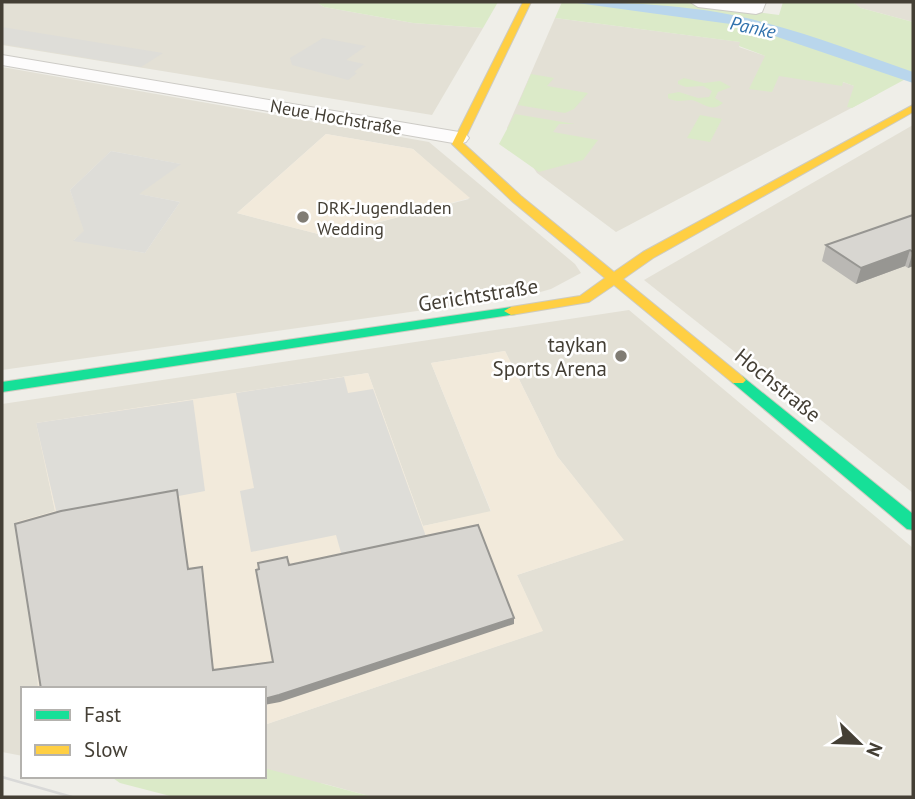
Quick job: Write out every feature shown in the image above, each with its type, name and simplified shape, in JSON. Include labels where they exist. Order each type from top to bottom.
[{"type":"street","points":[[527,2],[457,144],[615,278]]},
{"type":"street","points":[[698,2],[757,5]]},
{"type":"street","name":"Neue Hochstraße","points":[[2,60],[459,138]]},
{"type":"street","name":"Gerichtstraße","points":[[2,387],[453,321],[584,299],[648,255],[909,113]]},
{"type":"street","name":"Hochstraße","points":[[615,278],[913,524]]},
{"type":"shaded area","points":[[9,2],[316,2],[324,7],[413,23],[483,28],[432,115],[2,45],[2,5]]},
{"type":"shaded area","points":[[913,2],[913,22],[861,8],[854,4]]},
{"type":"shaded area","points":[[555,18],[741,42],[739,47],[878,94],[616,232],[537,173],[507,128]]},
{"type":"shaded area","points":[[2,27],[163,53],[141,67],[2,44]]},
{"type":"shaded area","points":[[323,38],[366,46],[346,60],[364,64],[348,80],[292,65],[290,58]]},
{"type":"shaded area","points":[[2,67],[429,142],[575,264],[581,273],[551,289],[530,295],[2,370]],"holes":[[[326,134],[413,149],[469,199],[326,236],[237,213]],[[111,151],[180,164],[138,194],[180,202],[145,253],[74,240],[85,231],[70,190]]]},
{"type":"shaded area","points":[[913,125],[913,493],[644,280]]},
{"type":"shaded area","points":[[326,134],[413,149],[470,198],[326,236],[237,213]]},
{"type":"shaded area","points":[[111,151],[181,164],[139,194],[180,202],[145,253],[73,241],[84,231],[70,190]]},
{"type":"shaded area","points":[[629,310],[913,548],[913,797],[373,797],[325,784],[266,775],[266,724],[542,631],[517,575],[623,540],[557,456],[505,351],[431,363],[491,512],[423,526],[368,373],[37,423],[55,511],[16,523],[37,663],[38,687],[21,687],[21,756],[2,752],[2,404]]},
{"type":"shaded area","points":[[505,351],[557,456],[624,540],[517,575],[543,631],[266,724],[266,687],[38,687],[37,663],[16,522],[55,511],[36,423],[368,373],[423,526],[491,511],[431,363]]},
{"type":"shaded area","points":[[344,377],[348,393],[373,389],[428,542],[343,560],[336,535],[251,552],[240,491],[254,488],[236,393]]},
{"type":"shaded area","points":[[193,400],[205,491],[58,519],[36,423]]},
{"type":"green space","points":[[316,2],[498,2],[483,28],[413,23],[324,7]]},
{"type":"green space","points":[[562,2],[680,2],[779,15],[783,2],[854,3],[861,8],[913,22],[913,75],[852,108],[847,107],[854,86],[843,82],[842,86],[779,76],[772,92],[749,89],[765,56],[739,46],[740,42],[555,18]]},
{"type":"green space","points":[[531,74],[554,78],[547,86],[588,93],[574,109],[565,113],[518,105]]},
{"type":"green space","points":[[684,78],[704,83],[720,81],[731,87],[718,92],[715,98],[723,103],[714,107],[691,100],[677,101],[668,98],[668,94],[679,92],[698,98],[709,97],[712,91],[703,86],[686,87],[678,84],[678,81]]},
{"type":"green space","points":[[515,114],[575,124],[559,124],[553,132],[598,140],[583,160],[539,172],[499,144]]},
{"type":"green space","points":[[700,115],[722,119],[710,142],[687,138]]},
{"type":"green space","points":[[266,769],[373,797],[174,797],[120,783],[113,778],[266,778]]},
{"type":"water","name":"Panke","points":[[570,2],[669,6],[743,17],[803,34],[913,72],[913,83],[745,26]]},
{"type":"building","points":[[913,215],[913,252],[910,250],[861,268],[826,245]]},
{"type":"building","points":[[177,490],[188,569],[202,567],[213,670],[273,662],[256,570],[259,569],[258,563],[287,557],[289,565],[478,525],[514,618],[266,698],[266,687],[41,687],[15,524],[61,511]]},
{"type":"tram line","points":[[2,777],[72,797]]},
{"type":"traffic: fast","points":[[2,387],[511,311]]},
{"type":"traffic: fast","points":[[738,380],[913,524]]},
{"type":"traffic: slow","points":[[527,2],[457,144],[517,199],[738,380]]},
{"type":"traffic: slow","points":[[511,311],[584,299],[648,255],[913,108]]},
{"type":"place","name":"DRK-Jugendladen Wedding","points":[[303,217]]},
{"type":"place","name":"taykan Sports Arena","points":[[621,356]]}]
